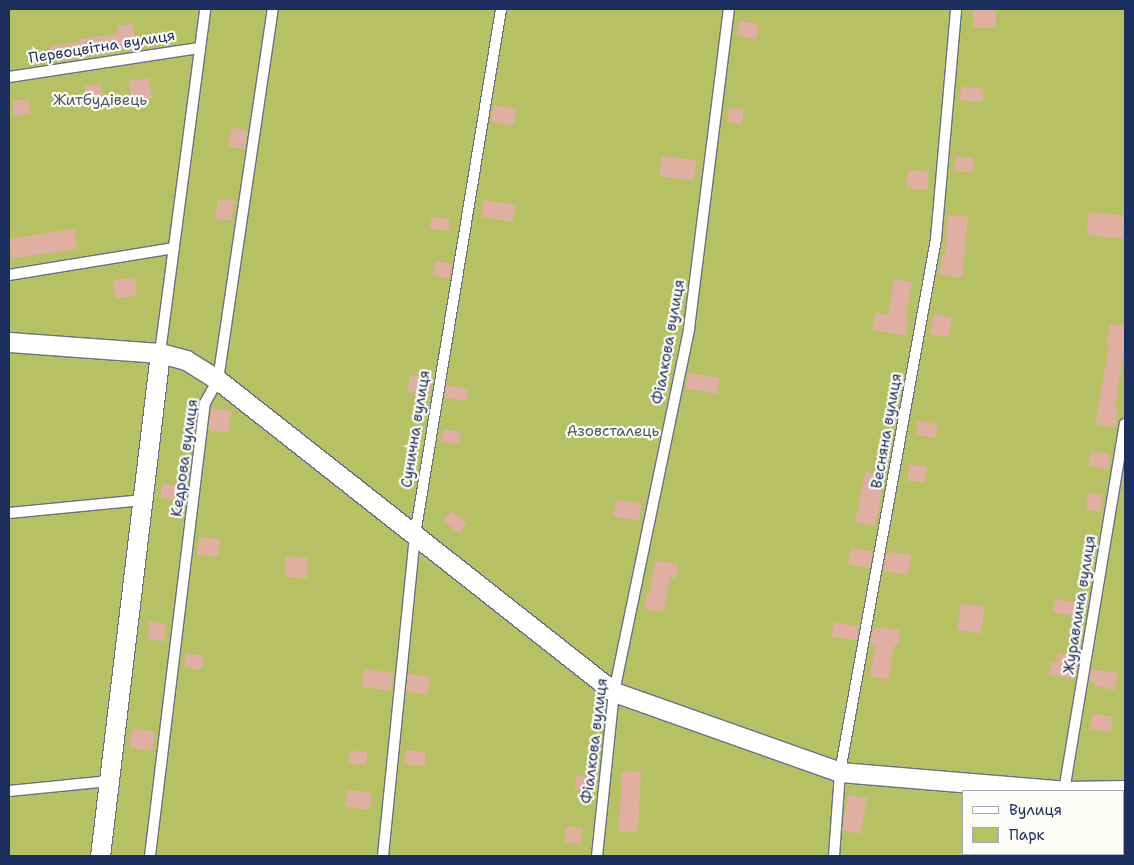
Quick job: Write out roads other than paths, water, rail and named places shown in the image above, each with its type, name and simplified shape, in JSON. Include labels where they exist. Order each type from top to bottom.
[{"type":"street","points":[[9,342],[160,353],[186,360],[218,380],[614,692],[840,772],[1042,790]]},
{"type":"street","points":[[100,856],[160,353]]},
{"type":"lane","points":[[160,353],[205,9]]},
{"type":"lane","name":"Кедрова вулиця","points":[[150,856],[205,403],[218,380],[273,9]]},
{"type":"lane","name":"Сунична вулиця","points":[[383,856],[415,536],[501,9]]},
{"type":"lane","name":"Фіалкова вулиця","points":[[597,856],[614,692],[689,329],[729,9]]},
{"type":"lane","name":"Весняна вулиця","points":[[834,856],[840,772],[936,238],[956,9]]},
{"type":"lane","name":"Первоцвітна вулиця","points":[[9,77],[199,48]]},
{"type":"lane","points":[[9,275],[174,248]]},
{"type":"lane","name":"Журавлина вулиця","points":[[1064,790],[1125,424]]},
{"type":"lane","points":[[9,513],[143,500]]},
{"type":"lane","points":[[9,791],[110,781]]},
{"type":"park label","name":"Житбудівець","points":[[100,101]]},
{"type":"park label","name":"Азовсталець","points":[[613,432]]}]
